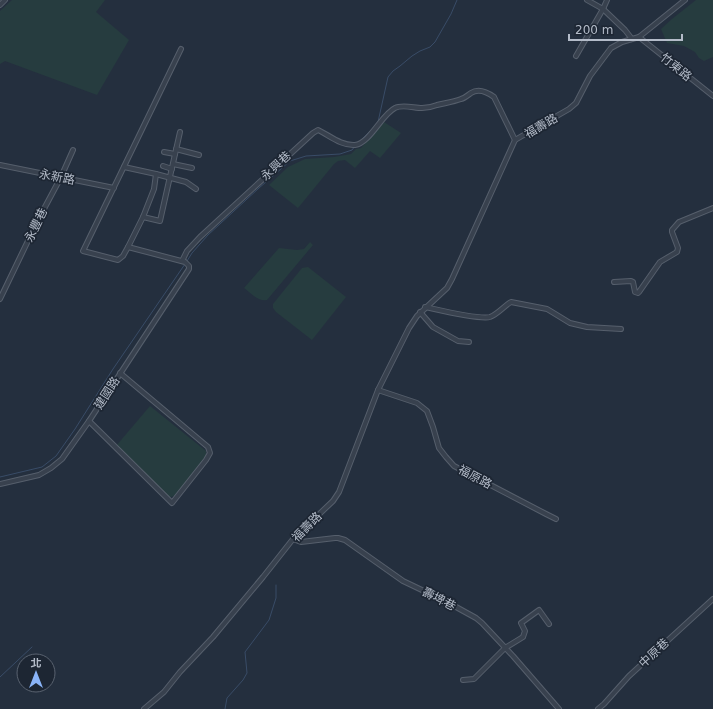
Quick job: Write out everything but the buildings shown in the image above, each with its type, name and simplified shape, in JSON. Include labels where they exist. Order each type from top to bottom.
[{"type":"street","points":[[0,5],[5,0]]},
{"type":"street","points":[[587,0],[603,9],[625,30],[632,39]]},
{"type":"street","points":[[576,56],[607,0]]},
{"type":"street","name":"福壽路","points":[[144,709],[164,692],[180,672],[213,637],[293,539],[333,501],[339,492],[378,390],[409,328],[420,312],[447,288],[515,140],[568,110],[576,103],[590,76],[611,48],[622,42],[639,37],[685,0]]},
{"type":"street","name":"竹東路","points":[[639,37],[713,96]]},
{"type":"street","points":[[156,174],[154,189],[123,256],[118,260],[83,251],[181,49]]},
{"type":"street","name":"永興巷","points":[[185,262],[187,251],[200,237],[313,132],[318,130],[342,143],[353,145],[358,144],[364,140],[385,116],[396,107],[428,107],[460,100],[476,90],[480,90],[494,97],[515,140]]},
{"type":"street","points":[[142,217],[160,221],[180,132]]},
{"type":"street","name":"永豐巷","points":[[0,299],[73,150]]},
{"type":"street","points":[[164,152],[199,155]]},
{"type":"street","name":"永新路","points":[[0,165],[114,188]]},
{"type":"street","points":[[163,166],[192,168]]},
{"type":"street","points":[[124,167],[170,177],[186,182],[196,189]]},
{"type":"street","points":[[614,282],[631,281],[633,282],[635,292],[638,293],[660,262],[677,252],[678,248],[672,230],[679,222],[713,208]]},
{"type":"street","points":[[128,248],[185,262]]},
{"type":"street","name":"建國路","points":[[0,484],[39,475],[62,460],[189,269],[185,262]]},
{"type":"street","points":[[425,307],[489,318],[511,302],[547,309],[570,323],[587,327],[621,329]]},
{"type":"street","points":[[420,312],[433,327],[458,341],[469,342]]},
{"type":"street","points":[[89,421],[172,503],[206,460],[210,453],[208,447],[120,373]]},
{"type":"street","name":"福原路","points":[[378,390],[417,403],[427,411],[439,448],[454,466],[556,519]]},
{"type":"street","name":"壽埤巷","points":[[293,539],[301,542],[333,538],[345,540],[403,581],[476,618],[505,648],[559,709]]},
{"type":"street","name":"中原巷","points":[[598,709],[629,676],[713,599]]},
{"type":"street","points":[[463,680],[474,679],[505,648],[523,638],[525,631],[521,623],[539,610],[550,624]]},
{"type":"green space","points":[[12,0],[105,0],[96,12],[129,40],[97,95],[5,61],[0,64],[0,11]]},
{"type":"green space","points":[[696,0],[713,0],[713,57],[704,61],[699,58],[695,52],[684,46],[667,43],[661,29]]},
{"type":"green space","points":[[384,122],[401,133],[380,158],[370,151],[355,168],[345,160],[338,161],[298,208],[269,185],[288,167],[305,159],[351,154],[356,149],[361,148]]},
{"type":"green space","points":[[310,242],[313,245],[267,300],[261,300],[244,288],[279,248],[297,250],[304,249]]},
{"type":"green space","points":[[308,267],[346,297],[312,340],[273,308],[273,304],[302,268]]},
{"type":"green space","points":[[150,406],[206,451],[205,458],[176,495],[171,497],[168,496],[116,446]]},
{"type":"waterway","points":[[378,122],[388,77],[393,71],[412,56],[430,47],[435,42],[457,0]]},
{"type":"waterway","points":[[360,141],[372,129]]},
{"type":"waterway","points":[[187,261],[208,235],[290,161],[306,156],[340,154],[352,150],[355,146]]},
{"type":"waterway","points":[[0,477],[42,467],[56,456],[113,369],[185,264]]},
{"type":"waterway","points":[[225,709],[227,698],[243,680],[247,673],[245,652],[269,620],[276,598],[276,585]]},
{"type":"waterway","points":[[0,677],[32,647]]}]
